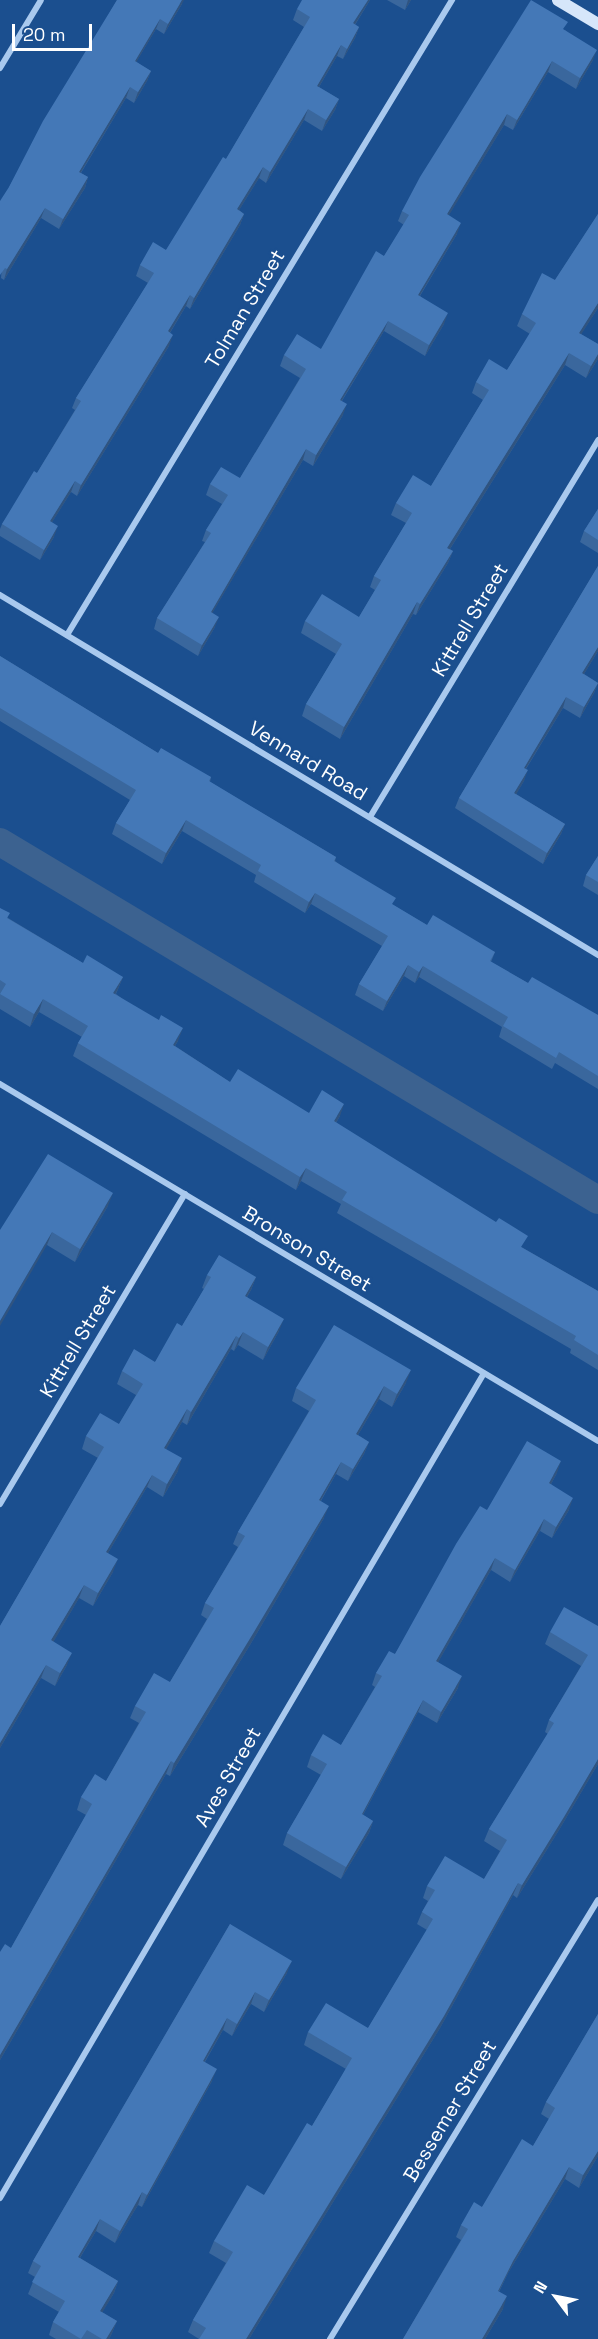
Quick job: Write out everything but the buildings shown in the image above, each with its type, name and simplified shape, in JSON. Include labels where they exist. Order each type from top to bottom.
[{"type":"street","points":[[0,68],[41,0]]},
{"type":"street","name":"Tolman Street","points":[[67,636],[452,0]]},
{"type":"street","points":[[558,0],[598,24]]},
{"type":"street","name":"Kittrell Street","points":[[370,817],[598,440]]},
{"type":"street","name":"Vennard Road","points":[[0,595],[598,955]]},
{"type":"street","name":"Bronson Street","points":[[0,1084],[598,1442]]},
{"type":"street","name":"Kittrell Street","points":[[0,1504],[185,1194]]},
{"type":"street","name":"Aves Street","points":[[0,2198],[484,1373]]},
{"type":"street","name":"Bessemer Street","points":[[330,2339],[598,1900]]},
{"type":"waterway","points":[[0,842],[598,1200]]}]
